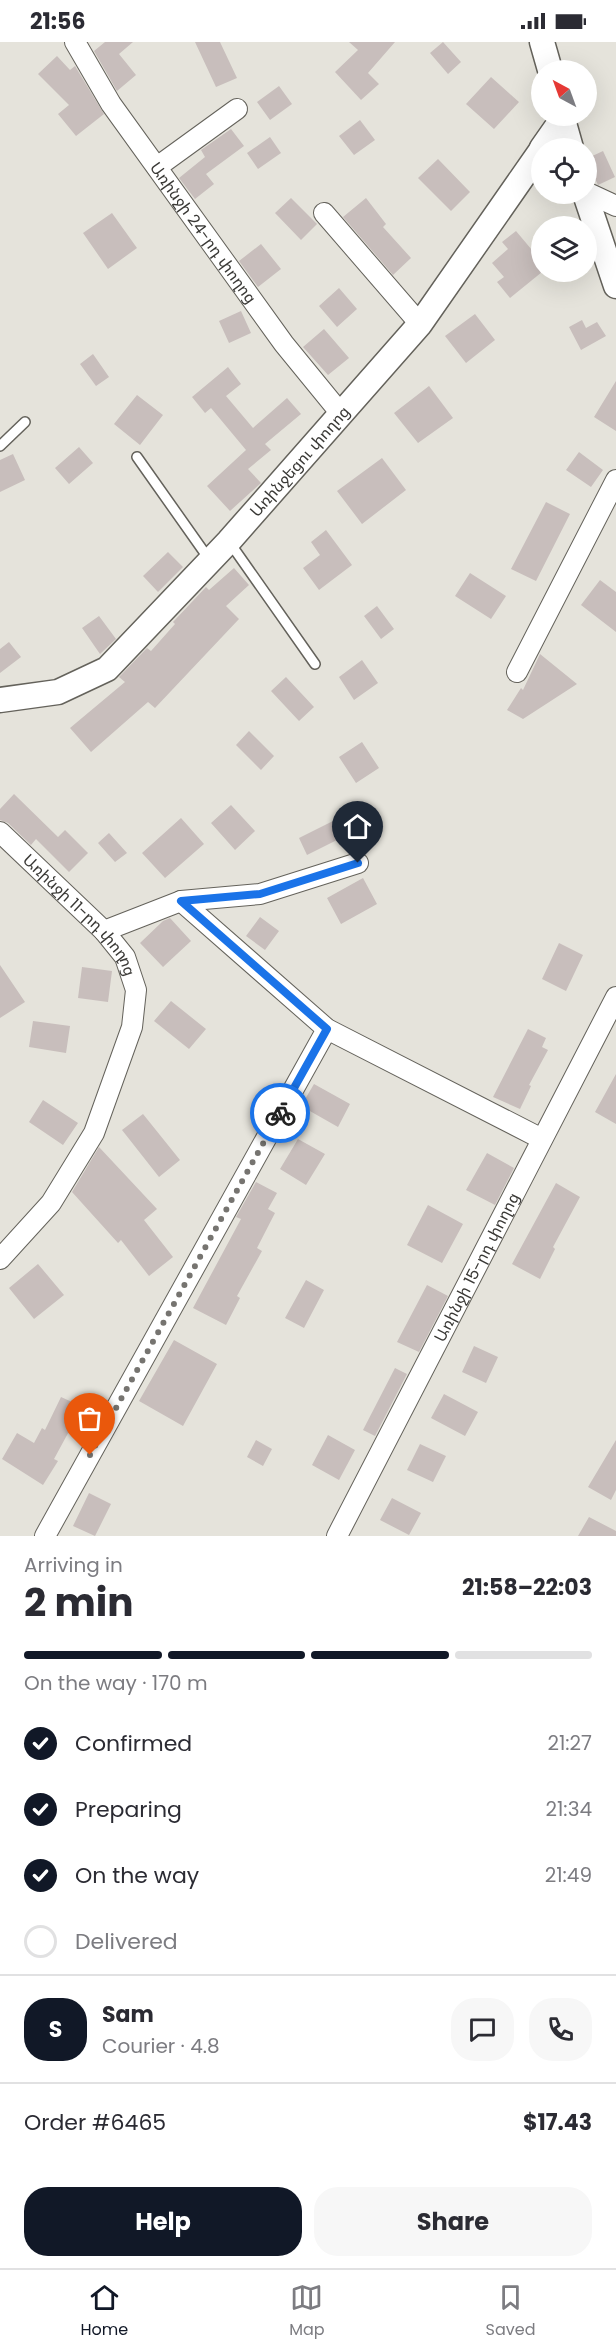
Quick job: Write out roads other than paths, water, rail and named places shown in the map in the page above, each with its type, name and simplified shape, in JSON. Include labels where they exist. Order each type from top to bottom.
[{"type":"street","name":"Առինջի 24-րդ փողոց","points":[[75,42],[111,104],[284,344],[342,415]]},
{"type":"street","points":[[543,42],[548,60]]},
{"type":"street","points":[[157,167],[237,109]]},
{"type":"street","name":"Առինջեցու փողոց","points":[[0,700],[58,692],[107,669],[229,541],[420,324],[531,165]]},
{"type":"street","points":[[597,198],[616,206]]},
{"type":"street","points":[[590,204],[616,286]]},
{"type":"street","points":[[324,213],[420,324]]},
{"type":"street","points":[[517,672],[616,480]]},
{"type":"street","name":"Առինջի 11-րդ փողոց","points":[[0,832],[104,931],[124,957],[136,990],[132,1027],[94,1133],[51,1203],[0,1259]]},
{"type":"street","points":[[104,931],[181,901],[260,894],[358,863]]},
{"type":"street","points":[[181,901],[327,1029],[542,1139]]},
{"type":"street","name":"Առինջի 15-րդ փողոց","points":[[337,1536],[616,997]]},
{"type":"street","points":[[45,1536],[327,1029]]},
{"type":"lane","points":[[0,446],[26,422]]},
{"type":"lane","points":[[136,457],[210,561]]},
{"type":"lane","points":[[229,541],[315,664]]}]
